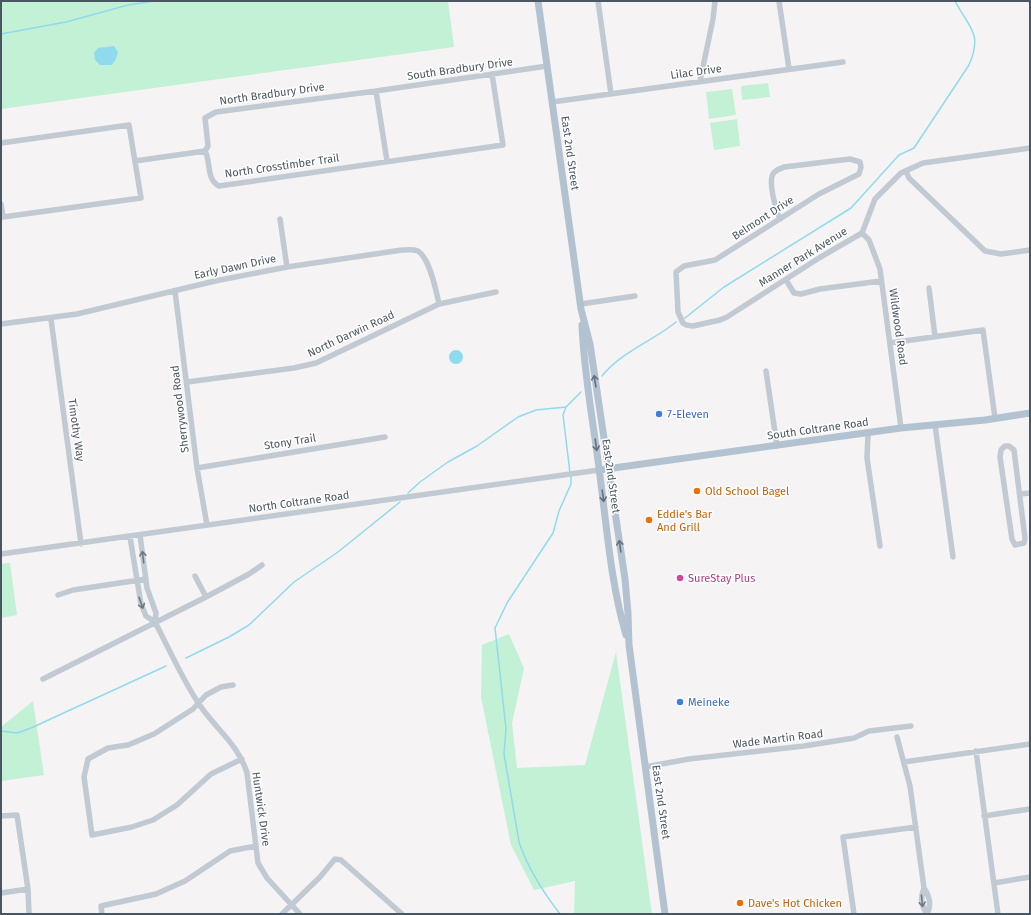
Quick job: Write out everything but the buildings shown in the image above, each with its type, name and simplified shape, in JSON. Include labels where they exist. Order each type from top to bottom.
[{"type":"main road","name":"East 2nd Street","points":[[538,1],[581,306],[584,353],[610,551],[620,614],[629,645]]},
{"type":"main road","name":"East 2nd Street","points":[[581,306],[590,344],[625,579],[629,645],[666,914]]},
{"type":"main road","name":"South Coltrane Road","points":[[599,470],[902,428],[1030,413]]},
{"type":"main road","points":[[610,551],[620,577],[625,579]]},
{"type":"street","points":[[598,1],[611,94]]},
{"type":"street","points":[[700,81],[713,19],[715,1]]},
{"type":"street","points":[[779,1],[789,69]]},
{"type":"street","name":"Lilac Drive","points":[[552,102],[844,62]]},
{"type":"street","name":"South Bradbury Drive","points":[[376,91],[547,66]]},
{"type":"street","points":[[376,91],[387,161],[504,145],[492,74]]},
{"type":"street","name":"North Bradbury Drive","points":[[205,151],[208,146],[204,122],[205,118],[211,114],[376,91]]},
{"type":"street","points":[[1,143],[129,125],[140,198],[3,217],[1,204]]},
{"type":"street","name":"Manner Park Avenue","points":[[683,323],[693,326],[720,320],[862,233],[867,224],[874,199],[895,177],[906,171],[923,163],[1030,148]]},
{"type":"street","points":[[135,161],[205,151]]},
{"type":"street","name":"North Crosstimber Trail","points":[[205,151],[208,156],[212,179],[219,186],[387,161]]},
{"type":"street","name":"Belmont Drive","points":[[683,323],[678,312],[676,272],[684,266],[715,260],[836,184],[859,174],[861,166],[860,162],[850,159],[784,167],[777,170],[773,173],[772,180],[775,208],[780,219]]},
{"type":"street","points":[[906,171],[909,178],[985,251],[1001,254],[1030,250]]},
{"type":"street","points":[[280,219],[286,266]]},
{"type":"street","name":"Wildwood Road","points":[[862,233],[869,240],[875,255],[881,281],[902,428]]},
{"type":"street","name":"Early Dawn Drive","points":[[1,324],[51,319],[77,314],[215,281],[286,266],[402,250],[417,250],[422,255],[430,271],[439,304]]},
{"type":"street","points":[[786,280],[794,293],[801,294],[820,289],[881,281]]},
{"type":"street","points":[[929,288],[936,337]]},
{"type":"street","name":"Sherrywood Road","points":[[175,291],[197,468],[207,525]]},
{"type":"street","name":"North Darwin Road","points":[[187,382],[294,368],[316,363],[439,304],[496,292]]},
{"type":"street","points":[[581,306],[635,296]]},
{"type":"street","name":"Timothy Way","points":[[51,319],[81,544]]},
{"type":"street","points":[[890,343],[983,330],[995,418]]},
{"type":"street","points":[[766,371],[777,446]]},
{"type":"street","points":[[935,425],[953,557]]},
{"type":"street","points":[[868,433],[867,458],[880,546]]},
{"type":"street","name":"Stony Trail","points":[[197,468],[385,437]]},
{"type":"street","points":[[1005,446],[1009,446],[1014,450],[1020,494],[1025,538],[1022,544],[1016,546],[1012,539],[1000,457],[1001,450],[1005,446]]},
{"type":"street","name":"North Coltrane Road","points":[[1,554],[81,544],[599,470]]},
{"type":"street","points":[[1020,494],[1030,493]]},
{"type":"street","name":"Huntwick Drive","points":[[140,535],[149,597],[156,613],[155,622]]},
{"type":"street","name":"Huntwick Drive","points":[[130,537],[136,580],[140,599],[146,616],[155,622],[198,703],[231,741],[242,759],[247,773],[260,868],[300,914]]},
{"type":"street","points":[[43,679],[206,597],[250,574],[262,565]]},
{"type":"street","points":[[195,576],[206,597]]},
{"type":"street","points":[[58,595],[73,590],[146,579]]},
{"type":"street","points":[[233,685],[220,687],[206,695],[193,709],[154,734],[128,745],[108,748],[88,759],[84,777],[92,835],[132,828],[152,820],[176,805],[211,774],[242,759]]},
{"type":"street","name":"Wade Martin Road","points":[[645,767],[689,759],[804,746],[854,738],[869,731],[911,726]]},
{"type":"street","points":[[897,737],[910,786],[924,888],[928,894],[930,907],[927,914]]},
{"type":"street","points":[[904,762],[1030,744]]},
{"type":"street","points":[[976,751],[998,914]]},
{"type":"street","points":[[984,816],[1030,809]]},
{"type":"street","points":[[1,816],[17,815],[28,889],[29,914]]},
{"type":"street","points":[[854,914],[843,837],[916,826]]},
{"type":"street","points":[[102,914],[101,906],[156,894],[185,882],[230,851],[256,846]]},
{"type":"street","points":[[282,914],[320,877],[335,859],[341,860],[402,914]]},
{"type":"street","points":[[994,883],[1030,878]]},
{"type":"street","points":[[1,893],[28,889]]},
{"type":"green space","points":[[1,1],[448,1],[454,47],[1,109]]},
{"type":"green space","points":[[768,83],[770,97],[742,100],[741,86]]},
{"type":"green space","points":[[732,89],[736,115],[709,119],[706,92]]},
{"type":"green space","points":[[737,119],[740,146],[714,150],[710,123]]},
{"type":"green space","points":[[10,563],[17,615],[1,618],[1,564]]},
{"type":"green space","points":[[509,634],[524,668],[512,723],[517,768],[585,765],[616,652],[652,914],[574,914],[575,881],[534,890],[511,845],[481,697],[482,645]]},
{"type":"green space","points":[[33,701],[44,775],[1,781],[1,727]]},
{"type":"water","points":[[114,46],[118,52],[112,65],[100,65],[95,60],[94,53],[98,48]]},
{"type":"water","points":[[453,350],[459,350],[463,354],[463,360],[459,364],[453,364],[449,360],[449,354]]},
{"type":"waterway","points":[[1,34],[66,22],[128,5],[155,1]]},
{"type":"waterway","points":[[685,318],[724,287],[851,208],[899,155],[914,148],[969,65],[973,54],[975,45],[972,31],[955,1]]},
{"type":"waterway","points":[[1029,1],[1030,5]]},
{"type":"waterway","points":[[602,376],[618,360],[676,322]]},
{"type":"waterway","points":[[570,473],[563,415],[566,407],[581,392]]},
{"type":"waterway","points":[[408,493],[420,482],[448,462],[477,446],[518,417],[536,410],[566,407]]},
{"type":"waterway","points":[[560,914],[536,880],[519,842],[504,754],[506,729],[495,628],[507,603],[553,533],[559,511],[571,484],[571,476]]},
{"type":"waterway","points":[[186,658],[229,637],[249,625],[294,582],[338,552],[400,502]]},
{"type":"waterway","points":[[1,731],[17,733],[31,728],[166,666]]},
{"type":"place","name":"7-Eleven","points":[[659,414]]},
{"type":"place","name":"Old School Bagel","points":[[697,491]]},
{"type":"place","name":"Eddie's Bar And Grill","points":[[649,520]]},
{"type":"place","name":"SureStay Plus","points":[[680,578]]},
{"type":"place","name":"Meineke","points":[[680,702]]},
{"type":"place","name":"Dave's Hot Chicken","points":[[740,903]]}]
